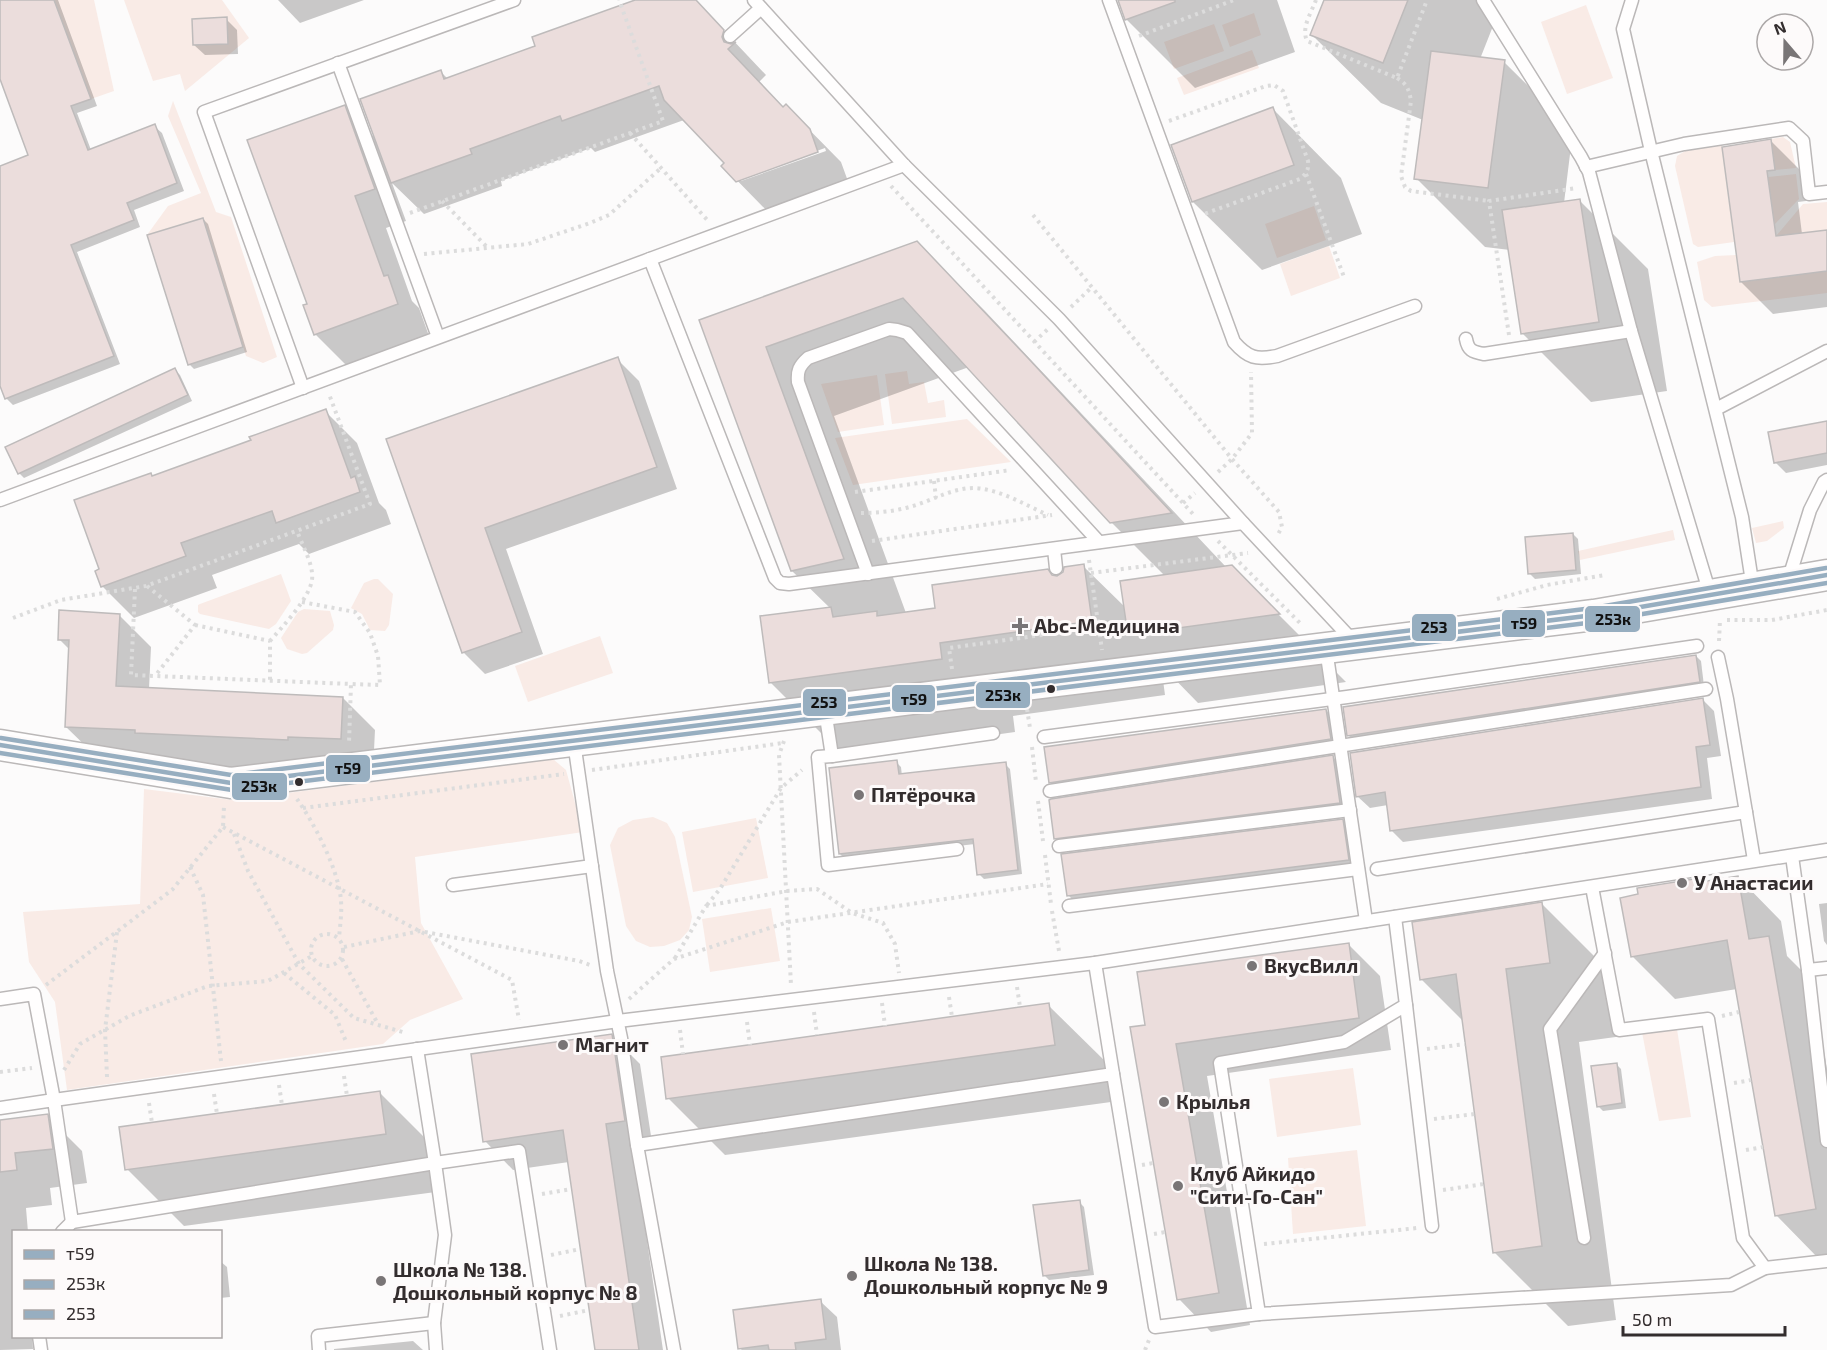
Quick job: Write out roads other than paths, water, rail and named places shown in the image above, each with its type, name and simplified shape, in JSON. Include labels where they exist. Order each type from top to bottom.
[{"type":"street","points":[[0,745],[231,783],[1594,615],[1714,612],[1753,588],[1827,575]]},
{"type":"lane","points":[[303,388],[204,112],[514,0]]},
{"type":"lane","points":[[1109,0],[1234,342],[1242,352],[1262,359],[1277,356],[1415,306]]},
{"type":"lane","points":[[1483,0],[1586,167],[1631,331],[1714,612]]},
{"type":"lane","points":[[1632,0],[1623,29],[1742,517],[1753,588]]},
{"type":"lane","points":[[730,36],[758,4],[904,165],[1059,319],[1356,644]]},
{"type":"lane","points":[[338,63],[438,337]]},
{"type":"lane","points":[[1586,167],[1684,144],[1789,128],[1803,141],[1809,194],[1827,192]]},
{"type":"lane","points":[[0,500],[904,165]]},
{"type":"lane","points":[[650,259],[775,578],[780,583],[789,584],[868,574],[1243,523]]},
{"type":"lane","points":[[868,574],[798,382],[797,372],[808,358],[889,329],[907,333],[1071,512],[1093,543]]},
{"type":"lane","points":[[1466,339],[1468,347],[1474,353],[1484,354],[1631,331]]},
{"type":"lane","points":[[1716,409],[1827,351]]},
{"type":"lane","points":[[1787,582],[1810,510],[1827,480]]},
{"type":"lane","points":[[1054,549],[1056,568]]},
{"type":"lane","points":[[1044,737],[1334,699],[1697,646]]},
{"type":"lane","points":[[1326,648],[1366,921]]},
{"type":"lane","points":[[1718,657],[1755,860]]},
{"type":"lane","points":[[1050,791],[1706,689]]},
{"type":"lane","points":[[825,710],[832,756]]},
{"type":"lane","points":[[957,849],[828,865],[818,757],[993,733]]},
{"type":"lane","points":[[574,740],[607,971],[617,1016],[637,1145],[674,1350]]},
{"type":"lane","points":[[1059,846],[1350,810]]},
{"type":"lane","points":[[1377,868],[1746,812]]},
{"type":"lane","points":[[0,1108],[522,1035],[617,1016],[792,1000],[1095,963],[1827,850]]},
{"type":"lane","points":[[1792,856],[1808,970],[1827,1141]]},
{"type":"lane","points":[[453,885],[592,866]]},
{"type":"lane","points":[[1069,906],[1358,869]]},
{"type":"lane","points":[[1592,887],[1619,1030],[1708,1019],[1743,1238],[1765,1268]]},
{"type":"lane","points":[[1395,917],[1432,1226]]},
{"type":"lane","points":[[1584,1238],[1550,1029],[1605,953]]},
{"type":"lane","points":[[1095,963],[1155,1327],[1259,1314],[1731,1284],[1765,1268],[1827,1261]]},
{"type":"lane","points":[[1808,970],[1827,968]]},
{"type":"lane","points":[[0,999],[34,994],[54,1100],[72,1222]]},
{"type":"lane","points":[[1259,1314],[1220,1063],[1344,1042],[1406,1005]]},
{"type":"lane","points":[[417,1049],[445,1235],[434,1323],[436,1350]]},
{"type":"lane","points":[[637,1145],[1113,1074]]},
{"type":"lane","points":[[64,1230],[72,1222],[519,1151],[550,1350]]},
{"type":"lane","points":[[319,1350],[318,1336],[434,1323]]},
{"type":"place","name":"Abc-Медицина","points":[[1020,626]]},
{"type":"place","name":"Пятёрочка","points":[[859,795]]},
{"type":"place","name":"У Анастасии","points":[[1682,883]]},
{"type":"place","name":"ВкусВилл","points":[[1252,966]]},
{"type":"place","name":"Магнит","points":[[563,1045]]},
{"type":"place","name":"Крылья","points":[[1164,1102]]},
{"type":"place","name":"Клуб Айкидо \"Сити-Го-Сан\"","points":[[1178,1186]]},
{"type":"place","name":"Школа № 138. Дошкольный корпус № 9","points":[[852,1276]]},
{"type":"place","name":"Школа № 138. Дошкольный корпус № 8","points":[[381,1281]]}]
